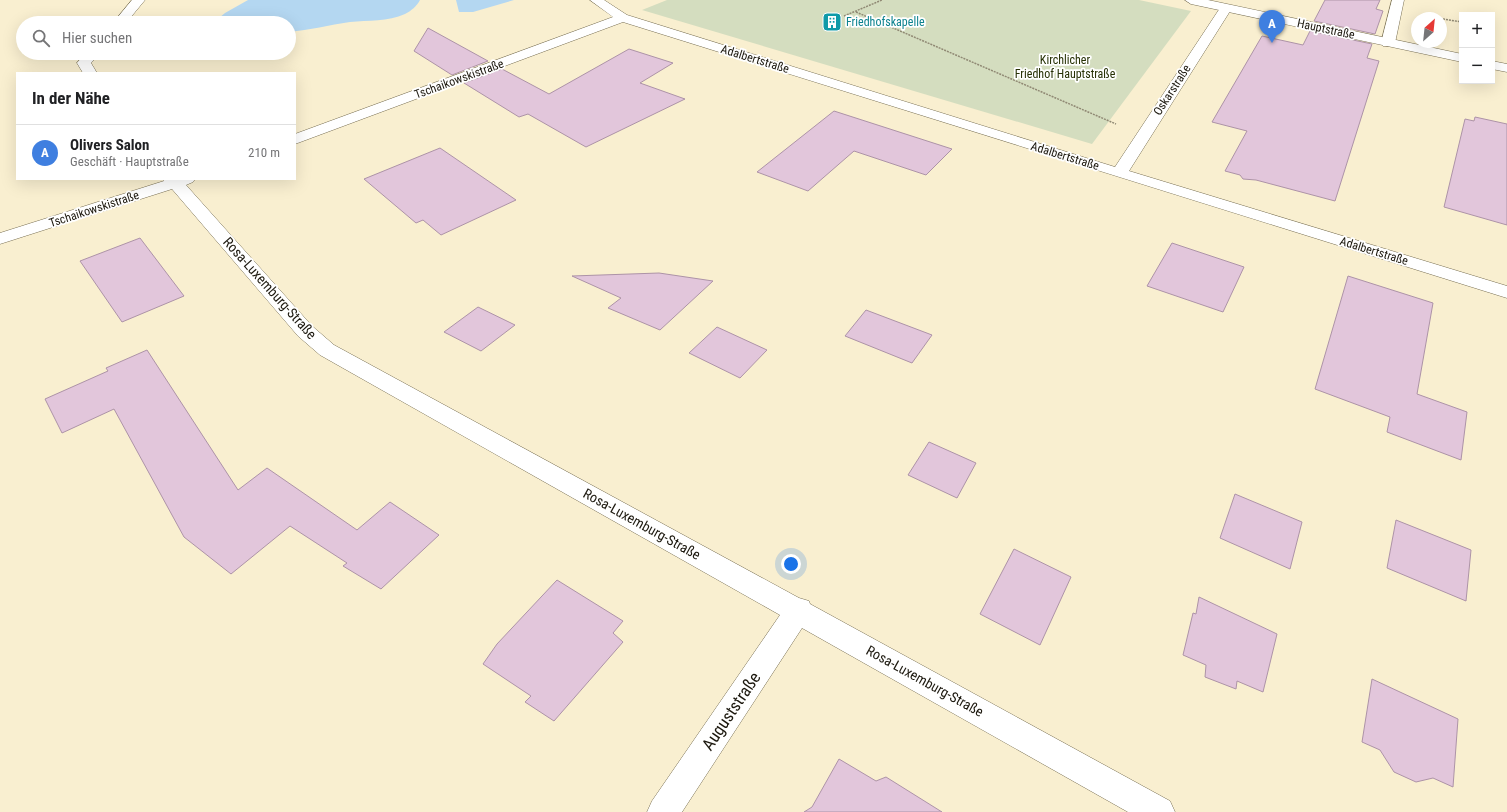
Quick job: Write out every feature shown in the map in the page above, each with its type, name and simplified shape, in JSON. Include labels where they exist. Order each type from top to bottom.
[{"type":"street","points":[[125,16],[139,0]]},
{"type":"street","name":"Adalbertstraße","points":[[596,0],[623,18],[1119,173],[1507,292]]},
{"type":"street","name":"Hauptstraße","points":[[1191,0],[1459,57]]},
{"type":"street","points":[[1388,43],[1398,0]]},
{"type":"street","name":"Oskarstraße","points":[[1119,173],[1226,8]]},
{"type":"street","name":"Tschaikowskistraße","points":[[296,139],[623,18]]},
{"type":"street","points":[[87,60],[84,63],[89,72]]},
{"type":"street","points":[[1495,66],[1507,68]]},
{"type":"street","name":"Tschaikowskistraße","points":[[0,239],[178,181]]},
{"type":"street","name":"Rosa-Luxemburg-Straße","points":[[178,181],[191,199],[305,330],[327,350],[799,610],[1159,812]]},
{"type":"street","name":"Auguststraße","points":[[663,812],[799,610]]},
{"type":"path","points":[[844,16],[882,0]]},
{"type":"path","points":[[856,12],[1143,135]]},
{"type":"path","points":[[1447,20],[1459,22]]},
{"type":"green space","name":"Kirchlicher Friedhof Hauptstraße","points":[[667,0],[1139,0],[1191,11],[1092,144],[642,10]]},
{"type":"water","points":[[248,0],[420,0],[416,6],[398,17],[350,22],[296,31],[296,16],[221,16]]},
{"type":"water","points":[[456,0],[514,0],[473,12],[459,12]]},
{"type":"building","points":[[1325,0],[1380,0],[1376,9],[1383,11],[1375,34],[1314,21]]},
{"type":"building","points":[[428,28],[488,61],[452,75],[414,51]]},
{"type":"building","points":[[1310,31],[1372,44],[1367,58],[1379,61],[1335,201],[1256,180],[1243,179],[1240,175],[1225,171],[1247,131],[1212,122],[1262,36],[1303,45]]},
{"type":"building","points":[[629,49],[673,63],[640,83],[685,99],[586,147],[528,114],[519,117],[464,83],[502,69],[549,94]]},
{"type":"building","points":[[834,111],[952,149],[926,175],[854,151],[808,191],[757,172]]},
{"type":"building","points":[[1475,117],[1507,124],[1507,225],[1444,207],[1465,119],[1474,121]]},
{"type":"building","points":[[440,148],[516,200],[441,235],[423,220],[416,223],[364,179]]},
{"type":"building","points":[[140,238],[184,296],[122,322],[80,261]]},
{"type":"building","points":[[1172,243],[1244,267],[1223,312],[1147,286]]},
{"type":"building","points":[[659,273],[713,281],[660,330],[608,308],[621,298],[572,276]]},
{"type":"building","points":[[1348,276],[1433,303],[1417,394],[1467,412],[1461,460],[1387,432],[1390,417],[1315,389]]},
{"type":"building","points":[[478,307],[515,325],[481,351],[444,332]]},
{"type":"building","points":[[866,310],[932,335],[912,363],[845,336]]},
{"type":"building","points":[[717,327],[767,350],[740,378],[689,353]]},
{"type":"building","points":[[147,350],[238,490],[267,468],[357,530],[390,502],[439,535],[381,589],[343,566],[347,563],[290,526],[231,574],[184,537],[114,409],[62,433],[45,399],[108,371],[106,368]]},
{"type":"building","points":[[929,442],[976,463],[957,498],[908,475]]},
{"type":"building","points":[[1235,494],[1302,522],[1290,569],[1220,538]]},
{"type":"building","points":[[1396,520],[1471,550],[1466,601],[1387,568]]},
{"type":"building","points":[[1014,549],[1071,577],[1040,645],[980,614]]},
{"type":"building","points":[[557,580],[623,621],[613,633],[623,642],[554,721],[525,702],[531,696],[483,664],[497,644]]},
{"type":"building","points":[[1199,597],[1277,634],[1263,692],[1237,681],[1236,689],[1205,677],[1206,665],[1183,655],[1193,613],[1196,614]]},
{"type":"building","points":[[1372,679],[1458,719],[1453,787],[1433,778],[1416,782],[1394,772],[1380,750],[1362,742]]},
{"type":"building","points":[[839,759],[876,781],[886,777],[942,812],[804,812],[812,807]]},
{"type":"place","name":"Friedhofskapelle","points":[[832,22]]},
{"type":"place","name":"Olivers Salon","points":[[1272,43]]}]
